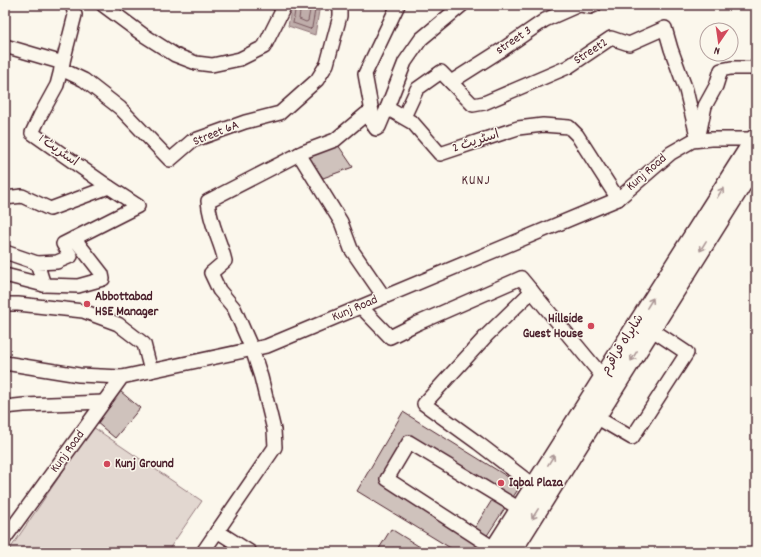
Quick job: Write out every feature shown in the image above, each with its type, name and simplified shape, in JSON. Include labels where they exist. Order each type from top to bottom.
[{"type":"highway","name":"شاہراہ قراقرم","points":[[499,551],[520,509],[534,486],[756,138]]},
{"type":"highway","name":"شاہراہ قراقرم","points":[[499,551],[596,417],[748,174],[756,168]]},
{"type":"street","name":"اسٹریٹ 1","points":[[74,5],[73,8],[75,15],[57,85],[32,133],[138,206],[74,238]]},
{"type":"street","points":[[103,5],[142,34],[174,55],[196,63],[212,65],[240,59],[264,48],[284,7],[279,5]]},
{"type":"street","name":"Street 6A","points":[[62,66],[84,80],[120,108],[170,160],[192,141],[245,122],[280,113],[318,80],[327,64],[340,16],[340,5]]},
{"type":"street","points":[[376,129],[365,74],[398,5]]},
{"type":"street","points":[[376,129],[379,127],[405,62],[421,39],[462,5]]},
{"type":"street","name":"street 3","points":[[451,82],[545,20],[580,5],[590,7],[595,5]]},
{"type":"street","name":"Street2","points":[[404,117],[416,90],[441,72],[473,105],[484,103],[568,67],[611,38],[629,44],[665,28],[686,90],[698,140]]},
{"type":"street","points":[[5,46],[62,66]]},
{"type":"street","points":[[698,140],[705,106],[716,86],[721,70],[731,68],[756,68]]},
{"type":"street","name":"اسٹریٹ 2","points":[[387,108],[413,123],[440,154],[518,128],[543,125],[569,127],[577,135],[618,199]]},
{"type":"street","points":[[202,552],[274,447],[274,430],[261,377],[252,349],[234,308],[219,290],[211,273],[225,260],[209,215],[208,201],[299,154],[335,140],[366,114],[376,129]]},
{"type":"street","name":"Kunj Road","points":[[5,538],[122,377],[267,346],[618,199],[671,153],[692,141],[756,138]]},
{"type":"street","points":[[299,154],[340,222],[351,249],[384,297]]},
{"type":"street","points":[[5,198],[22,196],[50,209],[109,187]]},
{"type":"street","points":[[5,252],[37,263],[57,262],[71,256],[64,244],[74,238],[102,274],[103,279],[78,286],[44,285],[5,275]]},
{"type":"street","points":[[37,263],[44,285]]},
{"type":"street","points":[[361,307],[390,337],[521,278],[603,377]]},
{"type":"street","points":[[532,291],[487,335],[424,404],[534,486]]},
{"type":"street","points":[[5,304],[83,311],[118,324],[144,344],[151,371]]},
{"type":"street","points":[[596,417],[632,438],[687,353],[651,329]]},
{"type":"street","points":[[5,363],[79,375],[122,377]]},
{"type":"street","points":[[5,407],[104,402]]},
{"type":"street","points":[[499,551],[387,480],[409,442],[520,509]]},
{"type":"street","points":[[217,531],[250,552]]},
{"type":"shaded area","name":"Kunj Ground","points":[[93,427],[202,501],[167,552],[8,552]]},
{"type":"water","points":[[292,5],[320,5],[315,35],[288,26]]},
{"type":"building","points":[[338,145],[353,167],[323,178],[308,156]]},
{"type":"building","points":[[120,391],[140,408],[115,438],[96,422]]},
{"type":"building","name":"Iqbal Plaza","points":[[403,412],[521,485],[511,500],[407,435],[381,481],[482,546],[479,552],[457,552],[357,491]]},
{"type":"building","points":[[492,500],[505,508],[486,537],[474,529]]},
{"type":"building","points":[[391,529],[428,552],[399,552],[393,548],[391,552],[377,552]]},
{"type":"place","name":"Abbottabad HSE Manager","points":[[87,304]]},
{"type":"place","name":"Hillside Guest House","points":[[591,326]]},
{"type":"place","name":"Kunj Ground","points":[[107,464]]},
{"type":"place","name":"Iqbal Plaza","points":[[501,483]]},
{"type":"district","name":"KUNJ","points":[[476,181]]}]
